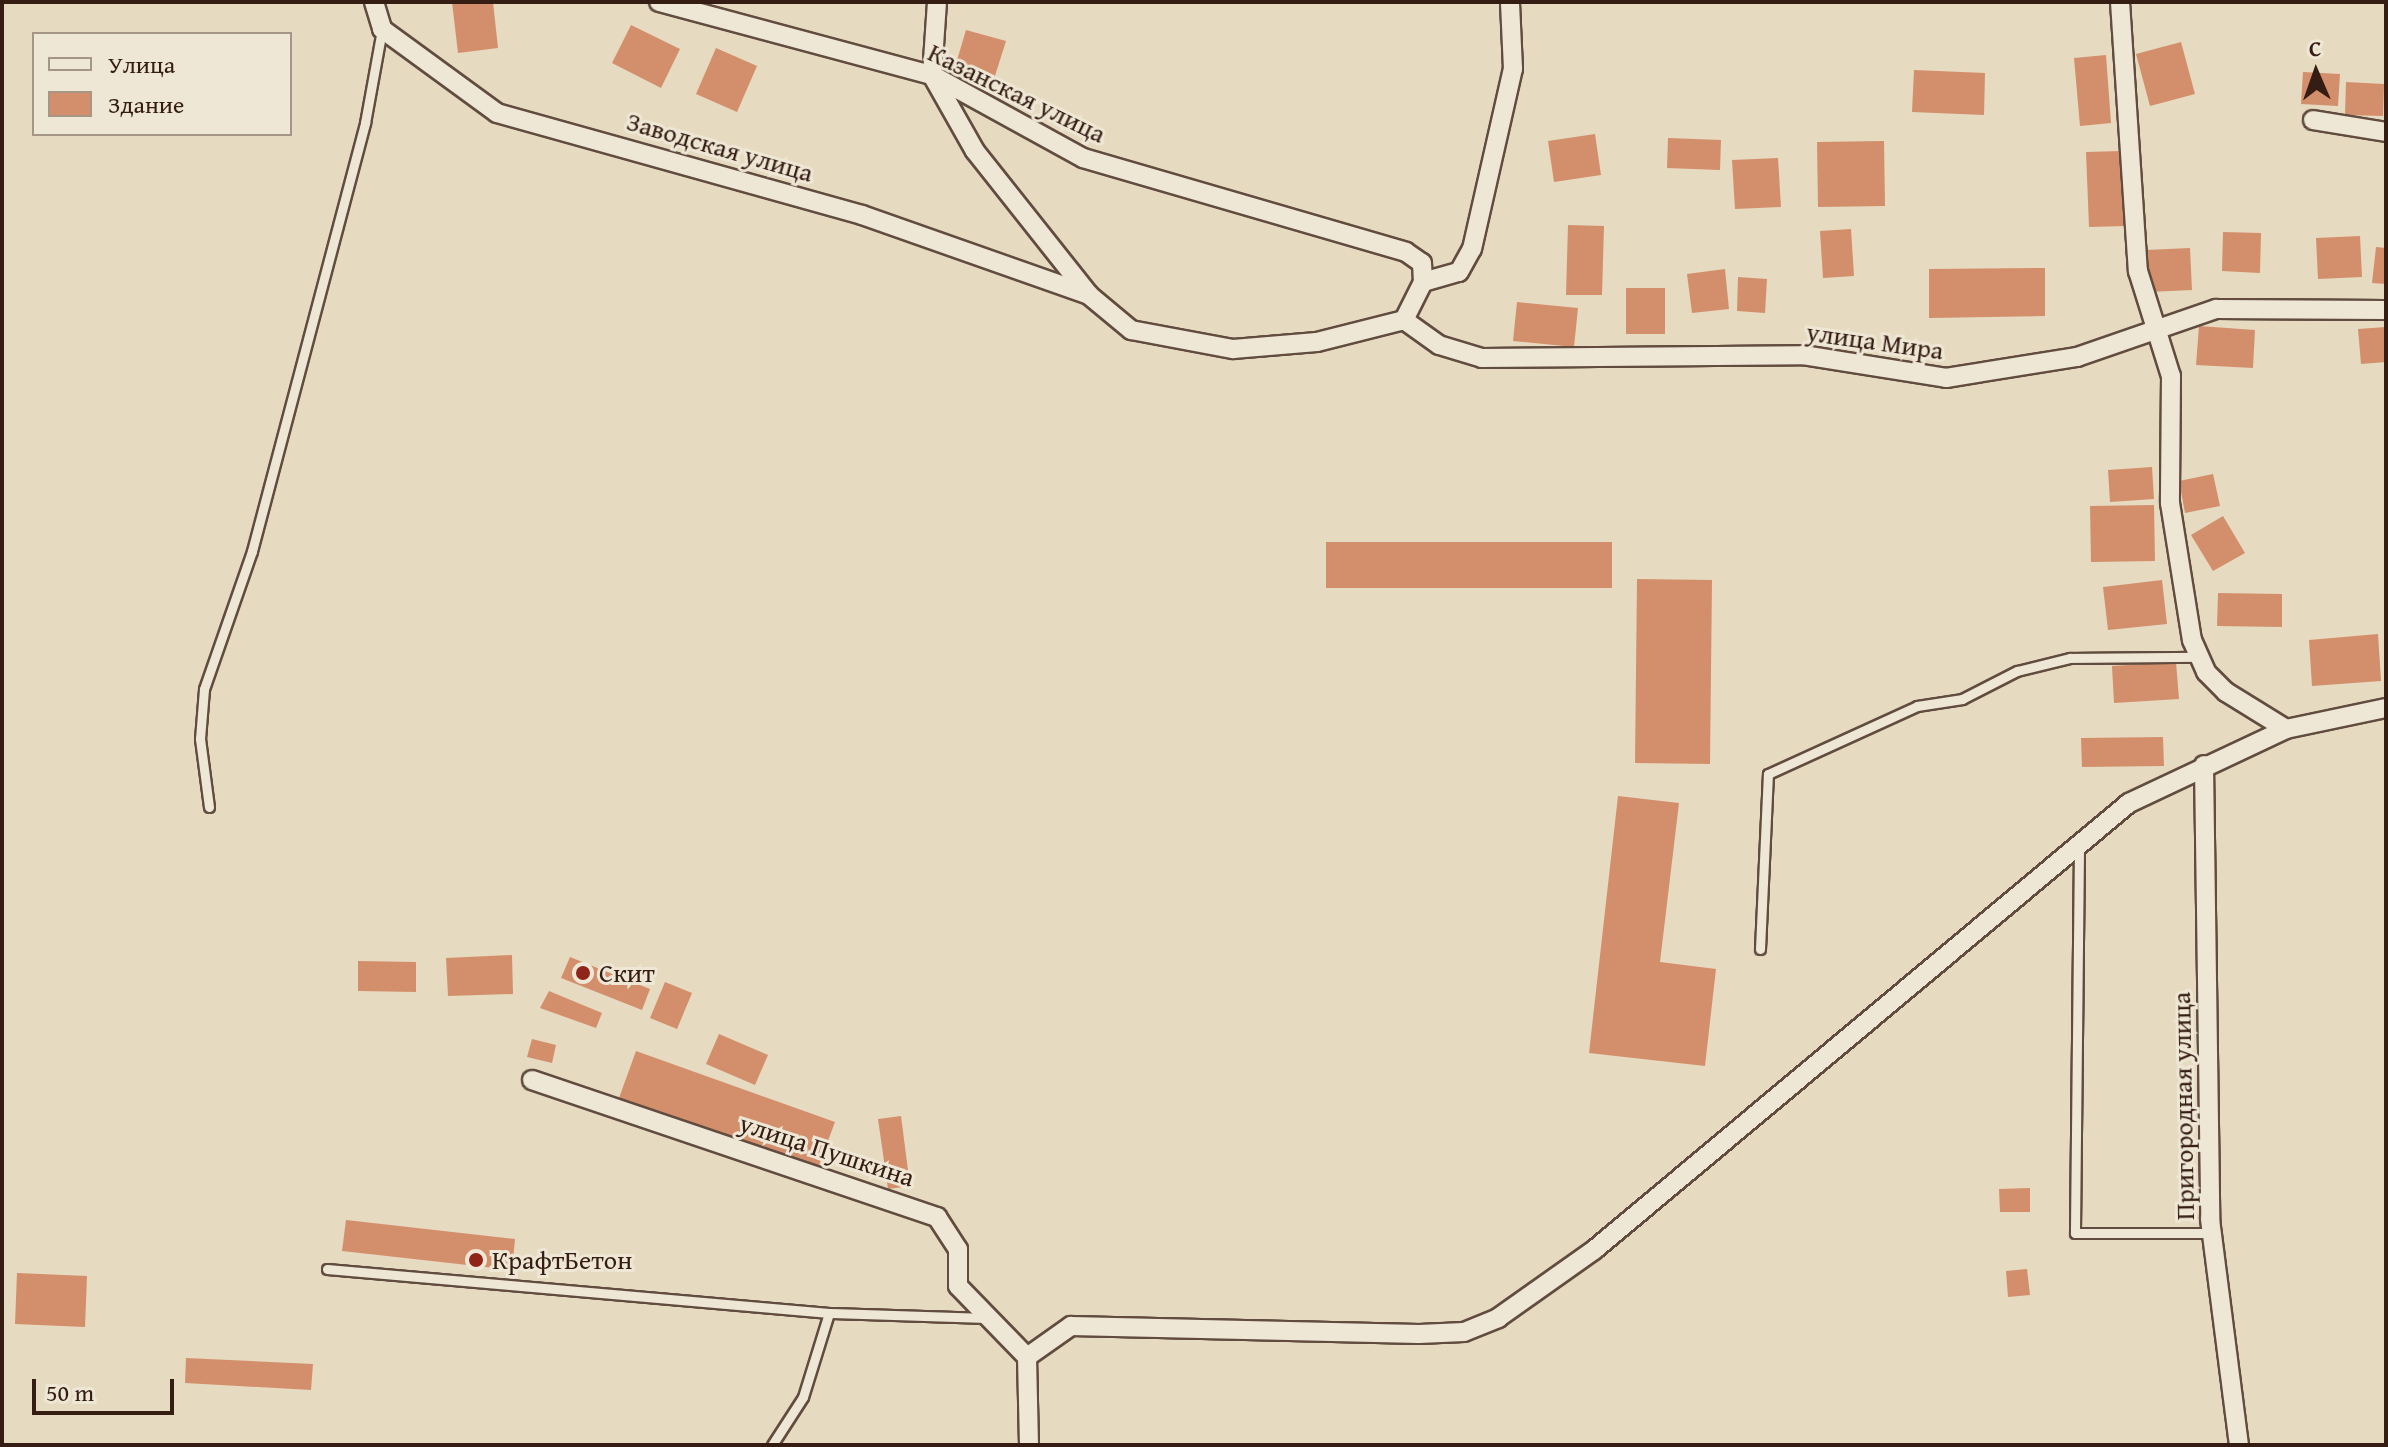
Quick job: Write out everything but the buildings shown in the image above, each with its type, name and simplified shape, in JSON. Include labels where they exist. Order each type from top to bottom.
[{"type":"street","points":[[374,2],[382,29]]},
{"type":"street","name":"Казанская улица","points":[[659,2],[932,75],[1083,158],[1406,252],[1422,263],[1423,282]]},
{"type":"street","points":[[937,2],[932,75],[975,151],[1089,295],[1131,330],[1217,348],[1317,342],[1404,320],[1423,282],[1459,272],[1472,249],[1513,69],[1510,2]]},
{"type":"street","points":[[2120,2],[2138,271],[2152,331],[2171,376],[2170,503],[2197,657],[2226,692],[2286,729]]},
{"type":"street","name":"Заводская улица","points":[[382,29],[497,113],[862,215],[1089,295]]},
{"type":"street","points":[[2313,120],[2386,132]]},
{"type":"street","name":"улица Мира","points":[[1404,320],[1439,345],[1482,358],[1803,355],[1946,378],[2077,357],[2216,309],[2386,310]]},
{"type":"street","points":[[1029,1445],[1027,1357],[1071,1326],[1419,1334],[1464,1332],[1498,1318],[1594,1250],[2079,848],[2129,803],[2286,729],[2386,708]]},
{"type":"street","name":"Пригородная улица","points":[[2204,765],[2212,1233],[2239,1445]]},
{"type":"street","name":"улица Пушкина","points":[[532,1080],[921,1208],[949,1228],[958,1286],[1027,1357]]},
{"type":"lane","points":[[209,807],[200,739],[204,689],[252,551],[365,123],[382,29]]},
{"type":"lane","points":[[1760,949],[1768,774],[1917,706],[1962,699],[2017,671],[2070,658],[2197,657]]},
{"type":"lane","points":[[2079,848],[2075,1233],[2212,1233]]},
{"type":"lane","points":[[327,1269],[829,1313],[990,1318]]},
{"type":"lane","points":[[772,1445],[803,1397],[829,1313]]},
{"type":"place","name":"Скит","points":[[583,973]]},
{"type":"place","name":"КрафтБетон","points":[[476,1260]]}]
